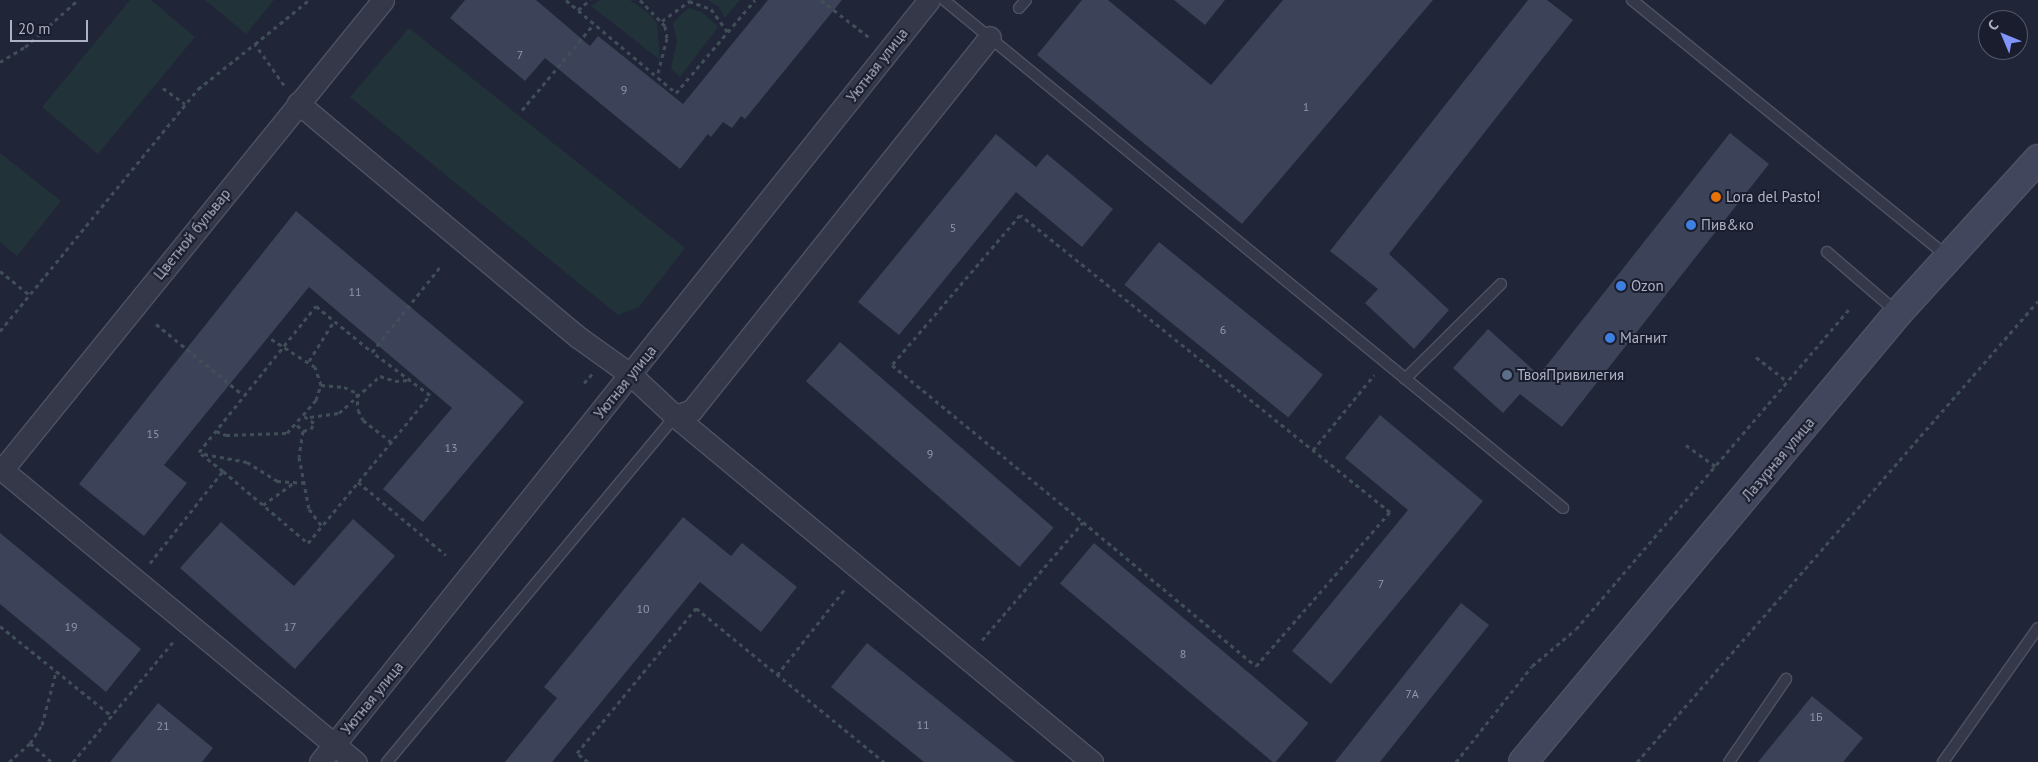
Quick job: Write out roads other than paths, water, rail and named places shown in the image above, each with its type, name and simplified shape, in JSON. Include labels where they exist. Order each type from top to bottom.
[{"type":"street","name":"Цветной бульвар","points":[[1,469],[383,0]]},
{"type":"street","name":"Уютная улица","points":[[320,762],[929,0]]},
{"type":"street","points":[[675,416],[692,410],[990,38]]},
{"type":"street","points":[[298,103],[578,337],[631,374],[675,416],[1092,762]]},
{"type":"street","name":"Лазурная улица","points":[[1523,762],[1898,313],[2038,159]]},
{"type":"street","points":[[1,469],[356,762]]},
{"type":"lane","points":[[944,0],[1563,508]]},
{"type":"lane","points":[[1632,0],[1948,258]]},
{"type":"lane","points":[[1827,252],[1898,313]]},
{"type":"lane","points":[[1405,379],[1501,284]]},
{"type":"lane","points":[[387,762],[675,416]]},
{"type":"lane","points":[[1943,762],[2038,628]]},
{"type":"lane","points":[[1729,762],[1786,679]]},
{"type":"place","name":"Lora del Pasto!","points":[[1716,197]]},
{"type":"place","name":"Пив&ко","points":[[1691,225]]},
{"type":"place","name":"Ozon","points":[[1621,286]]},
{"type":"place","name":"Магнит","points":[[1610,338]]},
{"type":"place","name":"ТвояПривилегия","points":[[1507,375]]}]
